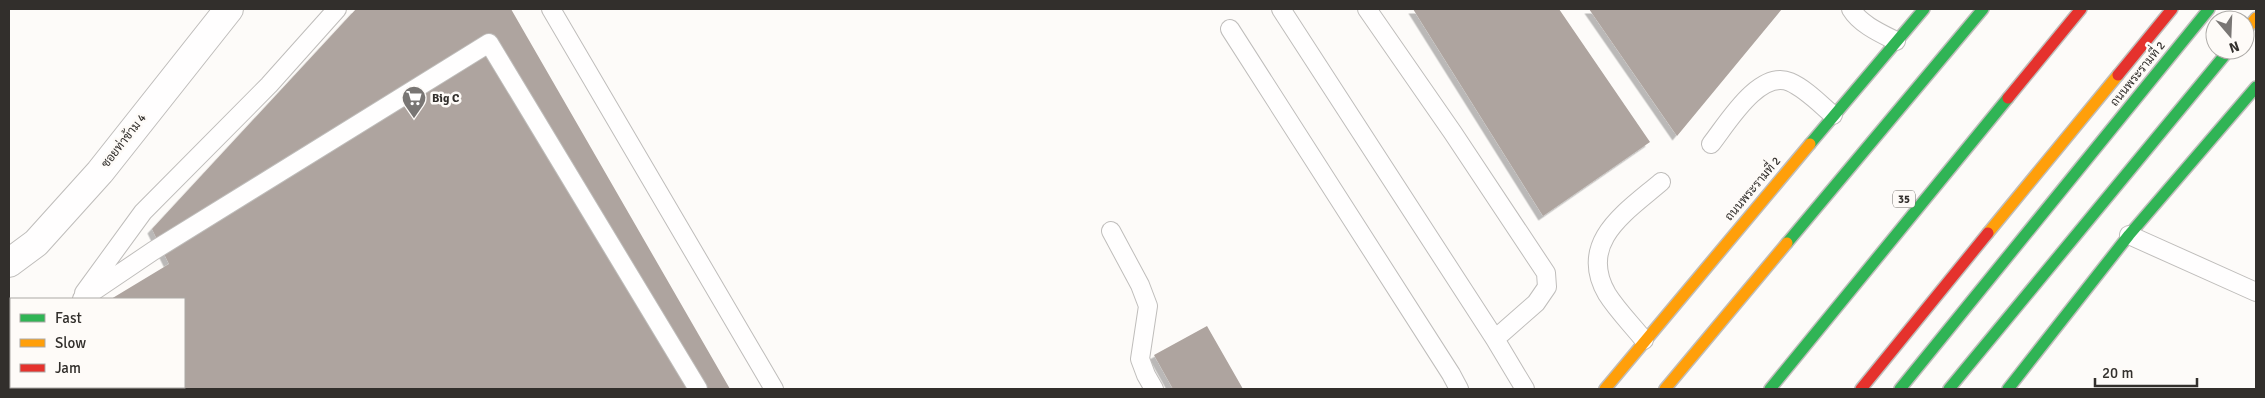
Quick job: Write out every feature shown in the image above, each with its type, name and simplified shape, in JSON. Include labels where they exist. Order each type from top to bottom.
[{"type":"main road","name":"ถนนพระรามที่ 2","points":[[1605,389],[1644,340],[1924,9]]},
{"type":"main road","points":[[1665,389],[1983,9]]},
{"type":"main road","points":[[1770,389],[2082,9]]},
{"type":"main road","points":[[1860,389],[2172,9]]},
{"type":"main road","name":"ถนนพระรามที่ 2","points":[[1900,389],[2209,9]]},
{"type":"main road","points":[[1949,389],[2222,60]]},
{"type":"main road","points":[[2008,389],[2129,235],[2256,87]]},
{"type":"street","name":"ซอยท่าข้าม 4","points":[[9,264],[36,243],[100,172],[229,9]]},
{"type":"lane","points":[[82,298],[142,212],[269,84],[337,9]]},
{"type":"lane","points":[[551,9],[774,389]]},
{"type":"lane","points":[[1281,9],[1496,339],[1525,389]]},
{"type":"lane","points":[[1367,9],[1453,133],[1546,273],[1547,287],[1536,303],[1496,339]]},
{"type":"lane","points":[[1851,9],[1854,15],[1872,28],[1896,41]]},
{"type":"lane","points":[[1230,29],[1459,389]]},
{"type":"lane","points":[[82,298],[153,250],[489,43],[698,389]]},
{"type":"lane","points":[[1711,144],[1750,94],[1771,81],[1789,82],[1833,115]]},
{"type":"lane","points":[[1644,340],[1608,295],[1600,280],[1596,264],[1601,242],[1620,218],[1661,182]]},
{"type":"lane","points":[[1111,231],[1140,285],[1148,306],[1140,359],[1154,389]]},
{"type":"lane","points":[[2129,235],[2256,292]]},
{"type":"building","name":"Big C","points":[[356,9],[511,9],[730,389],[135,389],[185,388],[185,298],[113,298],[169,264],[152,229]]},
{"type":"building","points":[[1413,9],[1559,9],[1650,142],[1543,216]]},
{"type":"building","points":[[1589,9],[1782,9],[1677,136]]},
{"type":"building","points":[[1207,326],[1243,389],[1173,389],[1154,355]]},
{"type":"building","points":[[9,384],[10,388],[37,389],[9,389]]},
{"type":"traffic: fast","points":[[1810,144],[1924,9]]},
{"type":"traffic: fast","points":[[1787,243],[1983,9]]},
{"type":"traffic: fast","points":[[1900,389],[2209,9]]},
{"type":"traffic: fast","points":[[1949,389],[2221,60]]},
{"type":"traffic: fast","points":[[2008,389],[2129,235],[2256,87]]},
{"type":"traffic: fast","points":[[1770,389],[2008,98]]},
{"type":"traffic: slow","points":[[1988,233],[2118,75]]},
{"type":"traffic: slow","points":[[1605,389],[1810,144]]},
{"type":"traffic: slow","points":[[1665,389],[1787,243]]},
{"type":"traffic: jam","points":[[2008,98],[2081,9]]},
{"type":"traffic: jam","points":[[2118,75],[2172,9]]},
{"type":"traffic: jam","points":[[1861,389],[1988,233]]},
{"type":"place","name":"Big C","points":[[414,119]]}]
